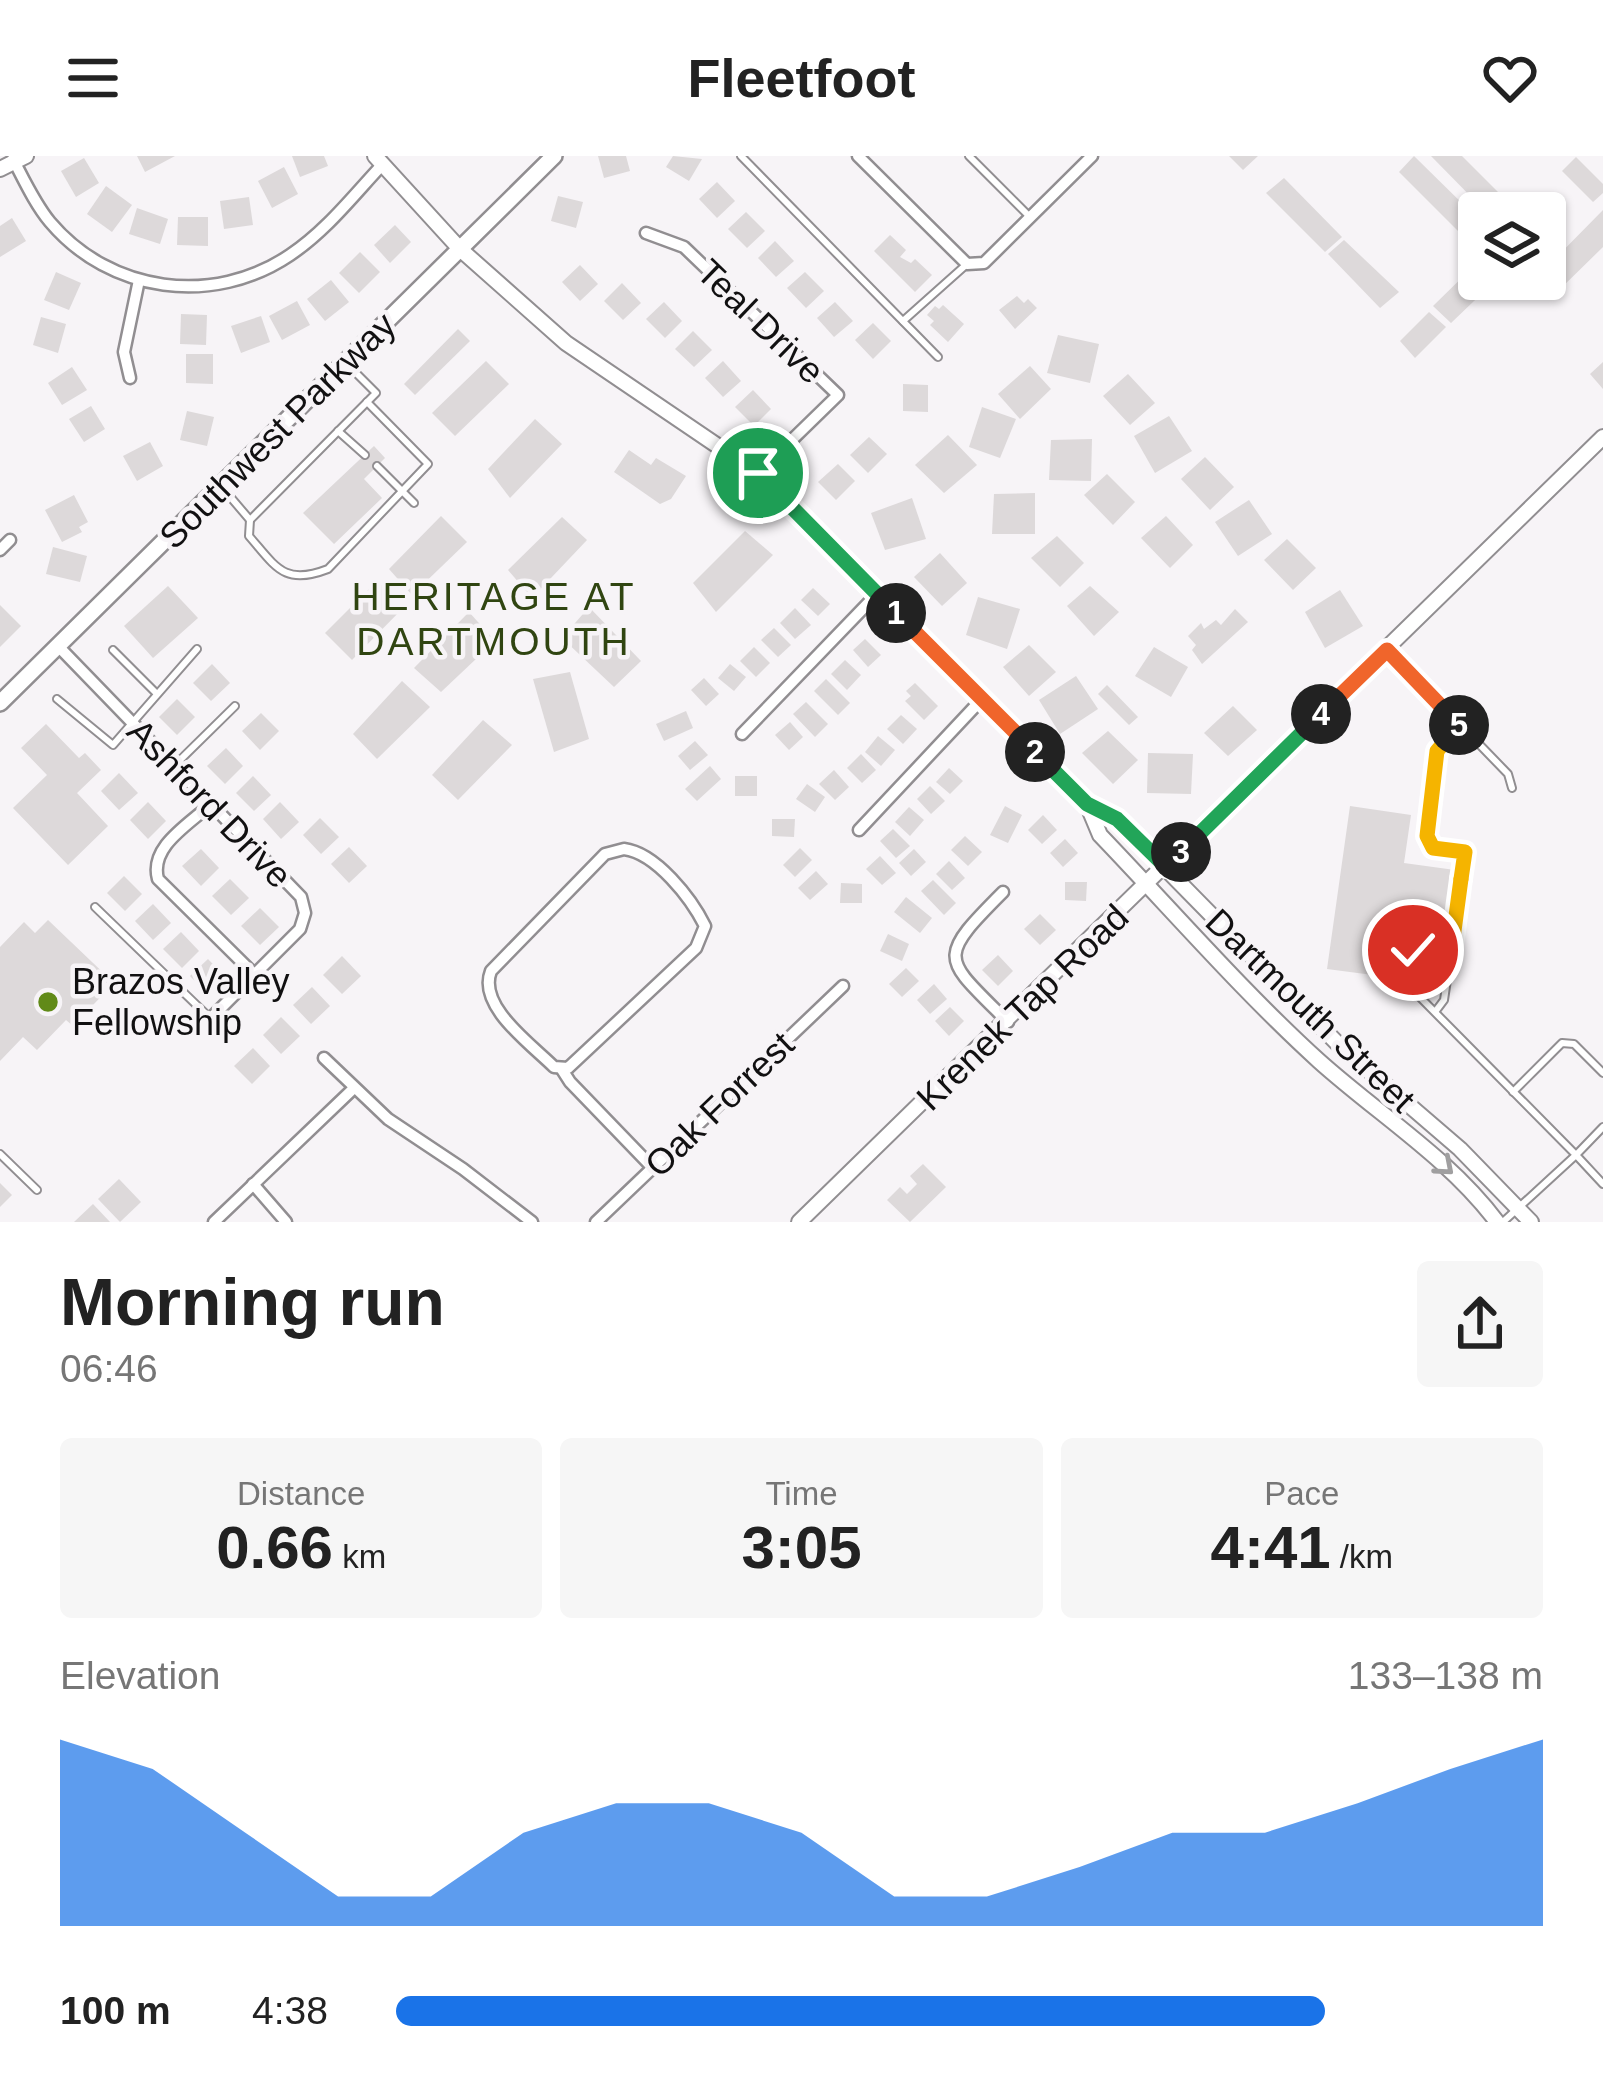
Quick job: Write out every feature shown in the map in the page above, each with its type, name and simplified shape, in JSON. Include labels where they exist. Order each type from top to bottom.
[{"type":"main road","name":"Southwest Parkway","points":[[0,703],[554,156]]},
{"type":"street","points":[[858,156],[967,264],[984,262],[1088,157]]},
{"type":"street","name":"Dartmouth Street","points":[[378,160],[460,249],[566,343],[758,473],[1087,804],[1117,819],[1338,1044],[1460,1149],[1531,1222]]},
{"type":"street","points":[[13,161],[49,221],[101,267],[172,287],[202,286],[268,268],[294,253],[330,221],[378,160]]},
{"type":"street","name":"Teal Drive","points":[[646,233],[684,247],[838,395],[758,473]]},
{"type":"street","points":[[130,378],[124,352],[139,280]]},
{"type":"street","name":"Krenek Tap Road","points":[[799,1222],[1603,437]]},
{"type":"street","points":[[0,550],[10,540]]},
{"type":"street","points":[[742,734],[877,594]]},
{"type":"street","name":"Ashford Drive","points":[[58,646],[301,897],[305,913],[300,928],[210,1018]]},
{"type":"street","points":[[859,830],[982,699]]},
{"type":"street","points":[[212,803],[160,850],[154,865],[158,879],[256,975]]},
{"type":"street","name":"Dartmouth Street","points":[[1087,804],[1100,835],[1317,1060],[1464,1184],[1500,1222]]},
{"type":"street","points":[[641,851],[696,908],[706,926],[696,947],[592,1047],[568,1068],[561,1068],[554,1067],[492,1002],[486,983],[491,971],[605,854],[641,851]]},
{"type":"street","points":[[1003,892],[960,935],[955,953],[957,971],[1008,1022]]},
{"type":"street","name":"Oak Forrest","points":[[596,1222],[843,986]]},
{"type":"street","points":[[324,1058],[410,1136],[464,1169],[532,1222]]},
{"type":"street","points":[[561,1068],[652,1167]]},
{"type":"street","points":[[214,1222],[353,1089]]},
{"type":"street","points":[[253,1184],[286,1222]]},
{"type":"lane","points":[[741,156],[938,357]]},
{"type":"lane","points":[[969,156],[1031,218]]},
{"type":"lane","points":[[902,321],[967,264]]},
{"type":"lane","points":[[345,362],[376,393],[250,520],[249,536],[280,572],[305,578],[328,569],[428,464],[367,403]]},
{"type":"lane","points":[[338,431],[364,455]]},
{"type":"lane","points":[[377,466],[414,502]]},
{"type":"lane","points":[[220,485],[250,520]]},
{"type":"lane","points":[[57,699],[113,746],[197,649]]},
{"type":"lane","points":[[113,650],[157,694]]},
{"type":"lane","points":[[1387,650],[1508,774],[1512,788]]},
{"type":"lane","points":[[176,764],[235,706]]},
{"type":"lane","points":[[1435,1012],[1444,1000],[1465,852],[1433,848],[1427,836],[1437,751],[1461,727]]},
{"type":"lane","points":[[94,907],[210,1018]]},
{"type":"lane","points":[[1451,953],[1420,949],[1409,956],[1405,982],[1603,1184]]},
{"type":"lane","points":[[1513,1092],[1562,1043],[1574,1044],[1603,1072]]},
{"type":"lane","points":[[1500,1222],[1521,1208],[1603,1127]]},
{"type":"lane","points":[[0,1154],[37,1190]]},
{"type":"building","points":[[137,156],[175,156],[145,172]]},
{"type":"building","points":[[292,156],[324,156],[328,166],[300,177]]},
{"type":"building","points":[[598,156],[626,156],[630,171],[604,178]]},
{"type":"building","points":[[673,156],[702,159],[689,181],[666,167]]},
{"type":"building","points":[[1229,156],[1258,156],[1243,170]]},
{"type":"building","points":[[1414,156],[1458,199],[1458,231],[1399,172]]},
{"type":"building","points":[[1431,156],[1462,156],[1498,192],[1466,192]]},
{"type":"building","points":[[1576,157],[1603,184],[1603,193],[1593,202],[1562,171]]},
{"type":"building","points":[[84,158],[99,183],[76,197],[61,171]]},
{"type":"building","points":[[284,167],[298,194],[272,208],[258,181]]},
{"type":"building","points":[[1284,178],[1342,237],[1325,252],[1266,193]]},
{"type":"building","points":[[717,182],[735,201],[717,218],[699,199]]},
{"type":"building","points":[[106,186],[132,205],[112,232],[87,214]]},
{"type":"building","points":[[558,196],[583,202],[576,228],[551,221]]},
{"type":"building","points":[[249,197],[253,225],[224,229],[220,201]]},
{"type":"building","points":[[137,208],[168,219],[160,244],[129,234]]},
{"type":"building","points":[[1603,210],[1603,247],[1566,283],[1566,248]]},
{"type":"building","points":[[746,212],[765,231],[747,248],[728,229]]},
{"type":"building","points":[[178,217],[208,217],[208,246],[177,245]]},
{"type":"building","points":[[12,218],[26,241],[0,257],[0,226]]},
{"type":"building","points":[[395,225],[411,242],[390,263],[374,245]]},
{"type":"building","points":[[890,235],[906,250],[900,257],[911,263],[915,259],[932,275],[915,292],[874,251]]},
{"type":"building","points":[[1344,240],[1399,292],[1380,308],[1328,254]]},
{"type":"building","points":[[775,241],[794,261],[776,277],[758,258]]},
{"type":"building","points":[[360,252],[380,272],[359,293],[339,273]]},
{"type":"building","points":[[580,265],[598,284],[580,301],[562,282]]},
{"type":"building","points":[[56,272],[81,283],[69,310],[44,300]]},
{"type":"building","points":[[805,272],[824,291],[806,308],[787,288]]},
{"type":"building","points":[[331,280],[349,302],[325,321],[307,299]]},
{"type":"building","points":[[1458,282],[1458,300],[1475,300],[1451,323],[1433,306]]},
{"type":"building","points":[[622,283],[641,303],[623,320],[604,301]]},
{"type":"building","points":[[1017,296],[1037,308],[1015,329],[999,310]]},
{"type":"building","points":[[297,301],[310,325],[282,340],[269,316]]},
{"type":"building","points":[[664,302],[682,321],[665,338],[646,319]]},
{"type":"building","points":[[835,302],[853,321],[834,337],[817,318]]},
{"type":"building","points":[[943,305],[964,324],[948,342],[930,325],[934,321],[927,315]]},
{"type":"building","points":[[1429,312],[1446,327],[1415,358],[1400,341]]},
{"type":"building","points":[[181,314],[207,315],[206,345],[180,344]]},
{"type":"building","points":[[261,316],[270,342],[241,353],[231,326]]},
{"type":"building","points":[[41,317],[66,324],[58,353],[33,345]]},
{"type":"building","points":[[873,323],[891,341],[873,359],[855,340]]},
{"type":"building","points":[[458,329],[470,341],[415,395],[404,384]]},
{"type":"building","points":[[693,331],[712,350],[694,367],[675,349]]},
{"type":"building","points":[[1058,335],[1099,344],[1090,383],[1047,373]]},
{"type":"building","points":[[186,354],[213,354],[213,384],[186,383]]},
{"type":"building","points":[[486,361],[509,384],[455,436],[432,413]]},
{"type":"building","points":[[723,361],[741,381],[723,397],[705,378]]},
{"type":"building","points":[[1603,362],[1603,389],[1590,374]]},
{"type":"building","points":[[1030,366],[1051,389],[1020,419],[998,394]]},
{"type":"building","points":[[72,367],[87,390],[62,405],[48,383]]},
{"type":"building","points":[[1128,374],[1155,403],[1130,425],[1103,396]]},
{"type":"building","points":[[903,384],[928,385],[928,412],[903,411]]},
{"type":"building","points":[[753,390],[771,409],[754,426],[735,407]]},
{"type":"building","points":[[91,406],[105,429],[84,442],[69,419]]},
{"type":"building","points":[[982,407],[1016,419],[1000,458],[969,447]]},
{"type":"building","points":[[187,411],[214,417],[207,446],[180,440]]},
{"type":"building","points":[[1169,416],[1192,451],[1155,473],[1134,436]]},
{"type":"building","points":[[535,419],[562,444],[510,498],[488,469]]},
{"type":"building","points":[[948,435],[977,465],[944,493],[915,465]]},
{"type":"building","points":[[869,437],[887,454],[868,473],[850,455]]},
{"type":"building","points":[[1092,439],[1091,481],[1049,480],[1051,440]]},
{"type":"building","points":[[150,442],[163,466],[137,481],[123,456]]},
{"type":"building","points":[[374,446],[385,458],[364,479],[382,498],[334,544],[303,513]]},
{"type":"building","points":[[629,450],[651,465],[656,458],[686,476],[671,499],[660,504],[614,472]]},
{"type":"building","points":[[1205,457],[1234,487],[1210,510],[1181,479]]},
{"type":"building","points":[[838,464],[855,481],[836,500],[818,482]]},
{"type":"building","points":[[1107,474],[1135,502],[1113,525],[1084,495]]},
{"type":"building","points":[[1035,493],[1035,534],[992,534],[994,494]]},
{"type":"building","points":[[74,495],[88,522],[79,527],[82,532],[62,542],[45,510]]},
{"type":"building","points":[[912,498],[926,539],[885,550],[871,513]]},
{"type":"building","points":[[1249,500],[1272,534],[1238,556],[1215,522]]},
{"type":"building","points":[[441,516],[467,542],[412,595],[389,569]]},
{"type":"building","points":[[1166,516],[1193,545],[1170,568],[1141,538]]},
{"type":"building","points":[[562,517],[587,540],[532,598],[508,570]]},
{"type":"building","points":[[745,531],[773,555],[716,612],[693,583]]},
{"type":"building","points":[[1057,536],[1084,563],[1060,587],[1031,558]]},
{"type":"building","points":[[1287,539],[1316,568],[1293,590],[1264,560]]},
{"type":"building","points":[[53,547],[87,556],[80,582],[46,574]]},
{"type":"building","points":[[940,553],[967,583],[942,606],[914,577]]},
{"type":"building","points":[[377,581],[404,607],[352,660],[325,633]]},
{"type":"building","points":[[168,586],[198,618],[153,658],[124,626]]},
{"type":"building","points":[[1090,586],[1119,612],[1094,636],[1067,606]]},
{"type":"building","points":[[813,588],[830,604],[818,616],[801,600]]},
{"type":"building","points":[[1340,590],[1363,626],[1325,648],[1305,612]]},
{"type":"building","points":[[978,597],[1020,609],[1007,649],[966,635]]},
{"type":"building","points":[[0,605],[21,626],[0,647]]},
{"type":"building","points":[[589,607],[641,661],[614,687],[562,638]]},
{"type":"building","points":[[795,608],[811,625],[795,639],[780,623]]},
{"type":"building","points":[[1235,609],[1248,622],[1202,664],[1188,636],[1201,623],[1204,629],[1216,620],[1221,625]]},
{"type":"building","points":[[469,612],[495,641],[441,692],[414,668]]},
{"type":"building","points":[[774,628],[791,645],[778,657],[761,640]]},
{"type":"building","points":[[865,639],[881,655],[868,667],[853,650]]},
{"type":"building","points":[[1029,645],[1056,672],[1029,696],[1003,667]]},
{"type":"building","points":[[754,647],[770,663],[756,677],[740,661]]},
{"type":"building","points":[[1154,647],[1188,667],[1171,697],[1135,676]]},
{"type":"building","points":[[845,660],[861,675],[847,690],[831,674]]},
{"type":"building","points":[[212,664],[230,683],[211,701],[193,683]]},
{"type":"building","points":[[730,664],[746,677],[734,691],[718,678]]},
{"type":"building","points":[[570,672],[589,739],[554,752],[533,679]]},
{"type":"building","points":[[1076,676],[1098,709],[1060,734],[1039,700]]},
{"type":"building","points":[[704,678],[719,694],[706,706],[691,690]]},
{"type":"building","points":[[826,679],[850,703],[838,715],[814,691]]},
{"type":"building","points":[[402,681],[430,707],[377,759],[353,734]]},
{"type":"building","points":[[915,683],[938,706],[924,720],[905,701],[911,696],[906,691]]},
{"type":"building","points":[[1107,685],[1138,717],[1129,725],[1098,694]]},
{"type":"building","points":[[177,699],[195,717],[177,735],[159,717]]},
{"type":"building","points":[[806,702],[828,724],[815,737],[793,714]]},
{"type":"building","points":[[1233,706],[1257,730],[1228,756],[1204,733]]},
{"type":"building","points":[[686,711],[693,728],[664,741],[656,724]]},
{"type":"building","points":[[261,713],[279,731],[260,750],[242,731]]},
{"type":"building","points":[[901,715],[917,729],[903,744],[887,729]]},
{"type":"building","points":[[483,720],[512,745],[458,800],[432,775]]},
{"type":"building","points":[[790,722],[803,737],[789,750],[775,735]]},
{"type":"building","points":[[46,724],[79,758],[85,753],[101,770],[77,793],[108,826],[68,865],[13,808],[47,775],[21,748]]},
{"type":"building","points":[[1108,731],[1138,760],[1113,784],[1082,753]]},
{"type":"building","points":[[878,736],[895,750],[881,766],[865,752]]},
{"type":"building","points":[[695,741],[708,755],[690,770],[678,756]]},
{"type":"building","points":[[226,748],[243,766],[225,784],[207,766]]},
{"type":"building","points":[[1148,753],[1193,754],[1191,794],[1147,793]]},
{"type":"building","points":[[861,754],[876,770],[862,783],[847,768]]},
{"type":"building","points":[[710,766],[721,779],[697,801],[685,789]]},
{"type":"building","points":[[949,768],[963,781],[950,794],[936,782]]},
{"type":"building","points":[[834,770],[849,787],[835,800],[819,784]]},
{"type":"building","points":[[119,773],[138,793],[119,810],[101,791]]},
{"type":"building","points":[[253,776],[271,795],[254,811],[236,793]]},
{"type":"building","points":[[735,776],[757,776],[757,796],[735,796]]},
{"type":"building","points":[[807,784],[825,797],[815,812],[796,799]]},
{"type":"building","points":[[930,786],[945,801],[931,814],[917,799]]},
{"type":"building","points":[[148,802],[166,821],[148,839],[130,820]]},
{"type":"building","points":[[280,802],[299,822],[281,839],[263,819]]},
{"type":"building","points":[[1005,806],[1022,815],[1008,843],[990,835]]},
{"type":"building","points":[[1350,806],[1411,815],[1404,863],[1455,870],[1446,935],[1395,928],[1388,977],[1327,969]]},
{"type":"building","points":[[909,807],[924,820],[910,836],[895,822]]},
{"type":"building","points":[[1043,815],[1057,830],[1042,844],[1028,830]]},
{"type":"building","points":[[320,818],[339,837],[321,854],[303,835]]},
{"type":"building","points":[[772,819],[795,819],[794,837],[772,836]]},
{"type":"building","points":[[893,829],[910,846],[896,858],[880,841]]},
{"type":"building","points":[[965,836],[982,852],[968,866],[951,850]]},
{"type":"building","points":[[1065,839],[1078,853],[1063,867],[1050,853]]},
{"type":"building","points":[[349,847],[367,866],[349,883],[331,864]]},
{"type":"building","points":[[800,848],[812,860],[795,877],[783,865]]},
{"type":"building","points":[[201,849],[219,868],[201,886],[182,866]]},
{"type":"building","points":[[914,849],[926,862],[911,876],[899,863]]},
{"type":"building","points":[[880,856],[896,873],[882,885],[866,869]]},
{"type":"building","points":[[949,861],[965,878],[952,890],[936,874]]},
{"type":"building","points":[[816,871],[828,884],[810,900],[798,888]]},
{"type":"building","points":[[124,876],[142,894],[125,911],[107,893]]},
{"type":"building","points":[[230,879],[249,898],[231,915],[212,896]]},
{"type":"building","points":[[933,880],[956,903],[944,915],[921,891]]},
{"type":"building","points":[[1065,882],[1087,882],[1086,901],[1065,900]]},
{"type":"building","points":[[841,883],[862,884],[862,903],[840,903]]},
{"type":"building","points":[[906,897],[932,918],[920,933],[894,912]]},
{"type":"building","points":[[153,904],[171,923],[153,940],[135,921]]},
{"type":"building","points":[[260,908],[279,927],[260,945],[241,926]]},
{"type":"building","points":[[1040,914],[1056,930],[1040,945],[1024,929]]},
{"type":"building","name":"Brazos Valley Fellowship","points":[[48,920],[114,983],[73,1026],[66,1020],[37,1050],[23,1037],[0,1061],[0,947],[24,922],[35,933]]},
{"type":"building","points":[[181,932],[199,951],[182,968],[163,949]]},
{"type":"building","points":[[888,934],[909,944],[902,961],[880,951]]},
{"type":"building","points":[[998,955],[1013,971],[998,986],[982,970]]},
{"type":"building","points":[[342,956],[361,976],[342,994],[323,975]]},
{"type":"building","points":[[208,959],[227,979],[209,996],[190,976]]},
{"type":"building","points":[[906,968],[919,981],[902,997],[889,984]]},
{"type":"building","points":[[934,984],[947,999],[930,1014],[917,1000]]},
{"type":"building","points":[[312,987],[330,1006],[311,1024],[293,1005]]},
{"type":"building","points":[[950,1007],[964,1021],[949,1036],[935,1021]]},
{"type":"building","points":[[281,1017],[300,1036],[281,1054],[263,1035]]},
{"type":"building","points":[[253,1048],[270,1066],[252,1084],[234,1066]]},
{"type":"building","points":[[923,1164],[946,1187],[910,1222],[887,1200],[900,1187],[907,1194],[917,1184],[910,1176]]},
{"type":"building","points":[[119,1179],[141,1202],[120,1222],[98,1199]]},
{"type":"building","points":[[0,1183],[12,1195],[0,1207]]},
{"type":"building","points":[[93,1204],[110,1222],[74,1222]]},
{"type":"place","name":"Brazos Valley Fellowship","points":[[48,1002]]},
{"type":"district","name":"HERITAGE AT DARTMOUTH","points":[[494,618]]},
{"type":"route","points":[[758,473],[1087,804],[1117,819],[1166,867],[1387,650],[1461,727],[1437,751],[1427,836],[1433,848],[1465,852],[1451,953],[1413,950]]}]
